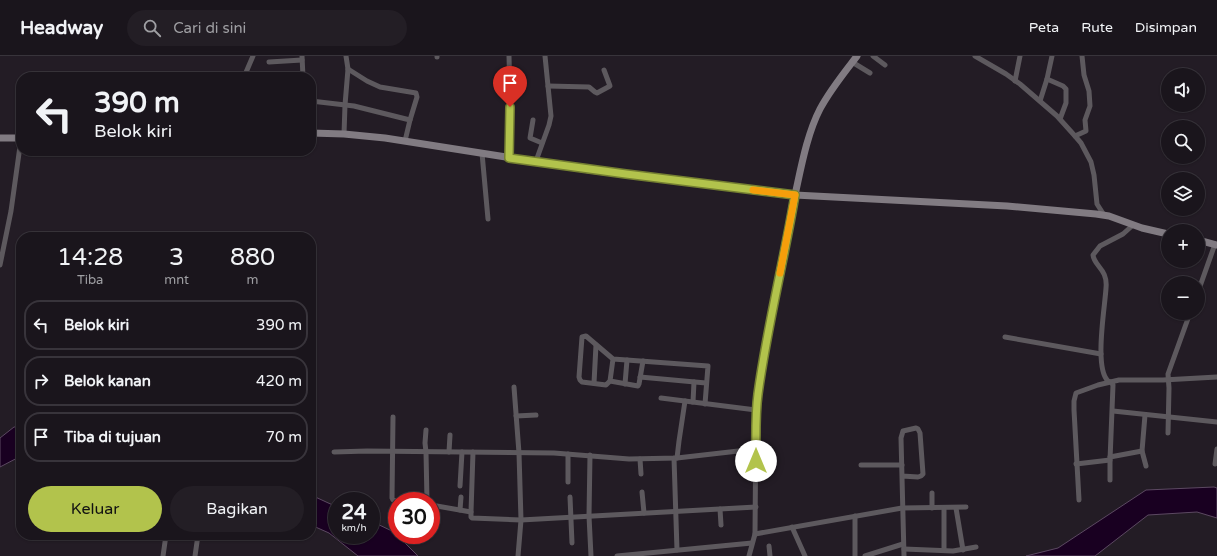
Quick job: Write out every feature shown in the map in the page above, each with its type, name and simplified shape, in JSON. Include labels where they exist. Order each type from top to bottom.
[{"type":"street","points":[[246,72],[253,56]]},
{"type":"street","points":[[344,134],[348,69],[346,56]]},
{"type":"street","points":[[509,56],[509,158]]},
{"type":"street","points":[[536,162],[550,120],[545,56]]},
{"type":"street","points":[[874,56],[885,65]]},
{"type":"street","points":[[976,56],[1015,81],[1040,101],[1060,119],[1075,136],[1093,169],[1096,204],[1091,214]]},
{"type":"street","points":[[1015,81],[1020,56]]},
{"type":"street","points":[[1040,101],[1052,56]]},
{"type":"street","points":[[1075,136],[1086,131],[1085,118],[1090,106],[1089,91],[1084,75],[1082,56]]},
{"type":"street","points":[[269,62],[302,58],[303,72]]},
{"type":"street","points":[[749,556],[755,534],[756,410],[758,394],[768,333],[795,195],[807,146],[820,110],[840,77],[854,59],[870,73]]},
{"type":"street","points":[[348,69],[380,87],[416,93],[417,97],[405,141]]},
{"type":"street","points":[[548,86],[590,87],[597,93],[610,86],[604,70]]},
{"type":"street","points":[[1047,79],[1064,86],[1066,89],[1066,103],[1060,119]]},
{"type":"street","points":[[316,102],[354,106],[410,120]]},
{"type":"street","points":[[532,120],[530,138],[542,143]]},
{"type":"street","points":[[316,133],[344,134],[405,141],[509,158],[644,177],[795,195],[1007,206],[1104,215],[1133,226],[1161,232]]},
{"type":"street","points":[[0,138],[16,138]]},
{"type":"street","points":[[482,153],[488,219]]},
{"type":"street","points":[[0,265],[3,237],[11,211],[19,156]]},
{"type":"street","points":[[1096,204],[1104,215]]},
{"type":"street","points":[[1110,480],[1113,385],[1104,375],[1101,354],[1107,285],[1102,268],[1094,259],[1093,255],[1100,246],[1123,234],[1133,226]]},
{"type":"street","points":[[1204,276],[1216,245],[1205,242]]},
{"type":"street","points":[[1168,433],[1168,374],[1187,320]]},
{"type":"street","points":[[613,359],[610,381],[606,385],[582,382],[580,380],[582,337],[586,336],[613,359],[708,366],[705,404]]},
{"type":"street","points":[[1005,337],[1101,354]]},
{"type":"street","points":[[594,383],[596,345]]},
{"type":"street","points":[[625,384],[627,360]]},
{"type":"street","points":[[610,381],[638,386],[643,361]]},
{"type":"street","points":[[1079,500],[1076,464],[1074,410],[1075,395],[1081,391],[1111,382],[1129,380],[1168,380],[1217,376]]},
{"type":"street","points":[[640,377],[706,383]]},
{"type":"street","points":[[693,402],[694,382]]},
{"type":"street","points":[[514,386],[520,453],[521,520],[518,556]]},
{"type":"street","points":[[661,398],[756,410]]},
{"type":"street","points":[[677,550],[675,458],[685,401]]},
{"type":"street","points":[[1113,411],[1217,422]]},
{"type":"street","points":[[1146,414],[1142,451],[1146,466]]},
{"type":"street","points":[[516,416],[536,415]]},
{"type":"street","points":[[392,492],[393,417]]},
{"type":"street","points":[[902,476],[918,477],[923,474],[920,434],[916,428],[902,431],[901,438],[904,556]]},
{"type":"street","points":[[426,430],[427,492]]},
{"type":"street","points":[[449,452],[450,435]]},
{"type":"street","points":[[334,452],[473,452],[568,454],[614,458],[675,458],[756,449]]},
{"type":"street","points":[[1215,464],[1217,449]]},
{"type":"street","points":[[1076,464],[1142,451]]},
{"type":"street","points":[[460,486],[462,452]]},
{"type":"street","points":[[473,452],[472,518],[521,520],[756,507]]},
{"type":"street","points":[[568,454],[568,482]]},
{"type":"street","points":[[590,455],[588,516],[591,556]]},
{"type":"street","points":[[640,458],[641,474]]},
{"type":"street","points":[[861,465],[902,465]]},
{"type":"street","points":[[642,492],[644,513]]},
{"type":"street","points":[[932,493],[932,508]]},
{"type":"street","points":[[460,510],[461,497]]},
{"type":"street","points":[[570,497],[572,543]]},
{"type":"street","points":[[440,507],[471,512]]},
{"type":"street","points":[[755,534],[902,508],[966,507]]},
{"type":"street","points":[[944,508],[944,550]]},
{"type":"street","points":[[956,508],[963,550]]},
{"type":"street","points":[[720,509],[721,525]]},
{"type":"street","points":[[855,516],[855,556]]},
{"type":"street","points":[[792,527],[806,556]]},
{"type":"street","points":[[163,556],[165,540]]},
{"type":"street","points":[[195,556],[197,540]]},
{"type":"street","points":[[617,556],[752,543]]},
{"type":"street","points":[[769,546],[770,556]]},
{"type":"street","points":[[865,556],[903,547],[963,550],[976,547]]},
{"type":"shaded area","points":[[16,427],[16,459],[0,467],[0,438]]},
{"type":"shaded area","points":[[1217,488],[1217,518],[1197,512],[1148,515],[1095,556],[1026,556],[1058,548],[1146,490]]},
{"type":"shaded area","points":[[316,497],[328,503],[328,533],[316,527]]},
{"type":"shaded area","points":[[380,525],[388,529],[388,544],[406,544],[418,556],[358,556],[343,544],[380,544]]},
{"type":"slow traffic","points":[[753,190],[795,195],[780,273]]},
{"type":"route","points":[[510,107],[509,158],[795,195],[761,371],[756,410],[756,461]]}]
